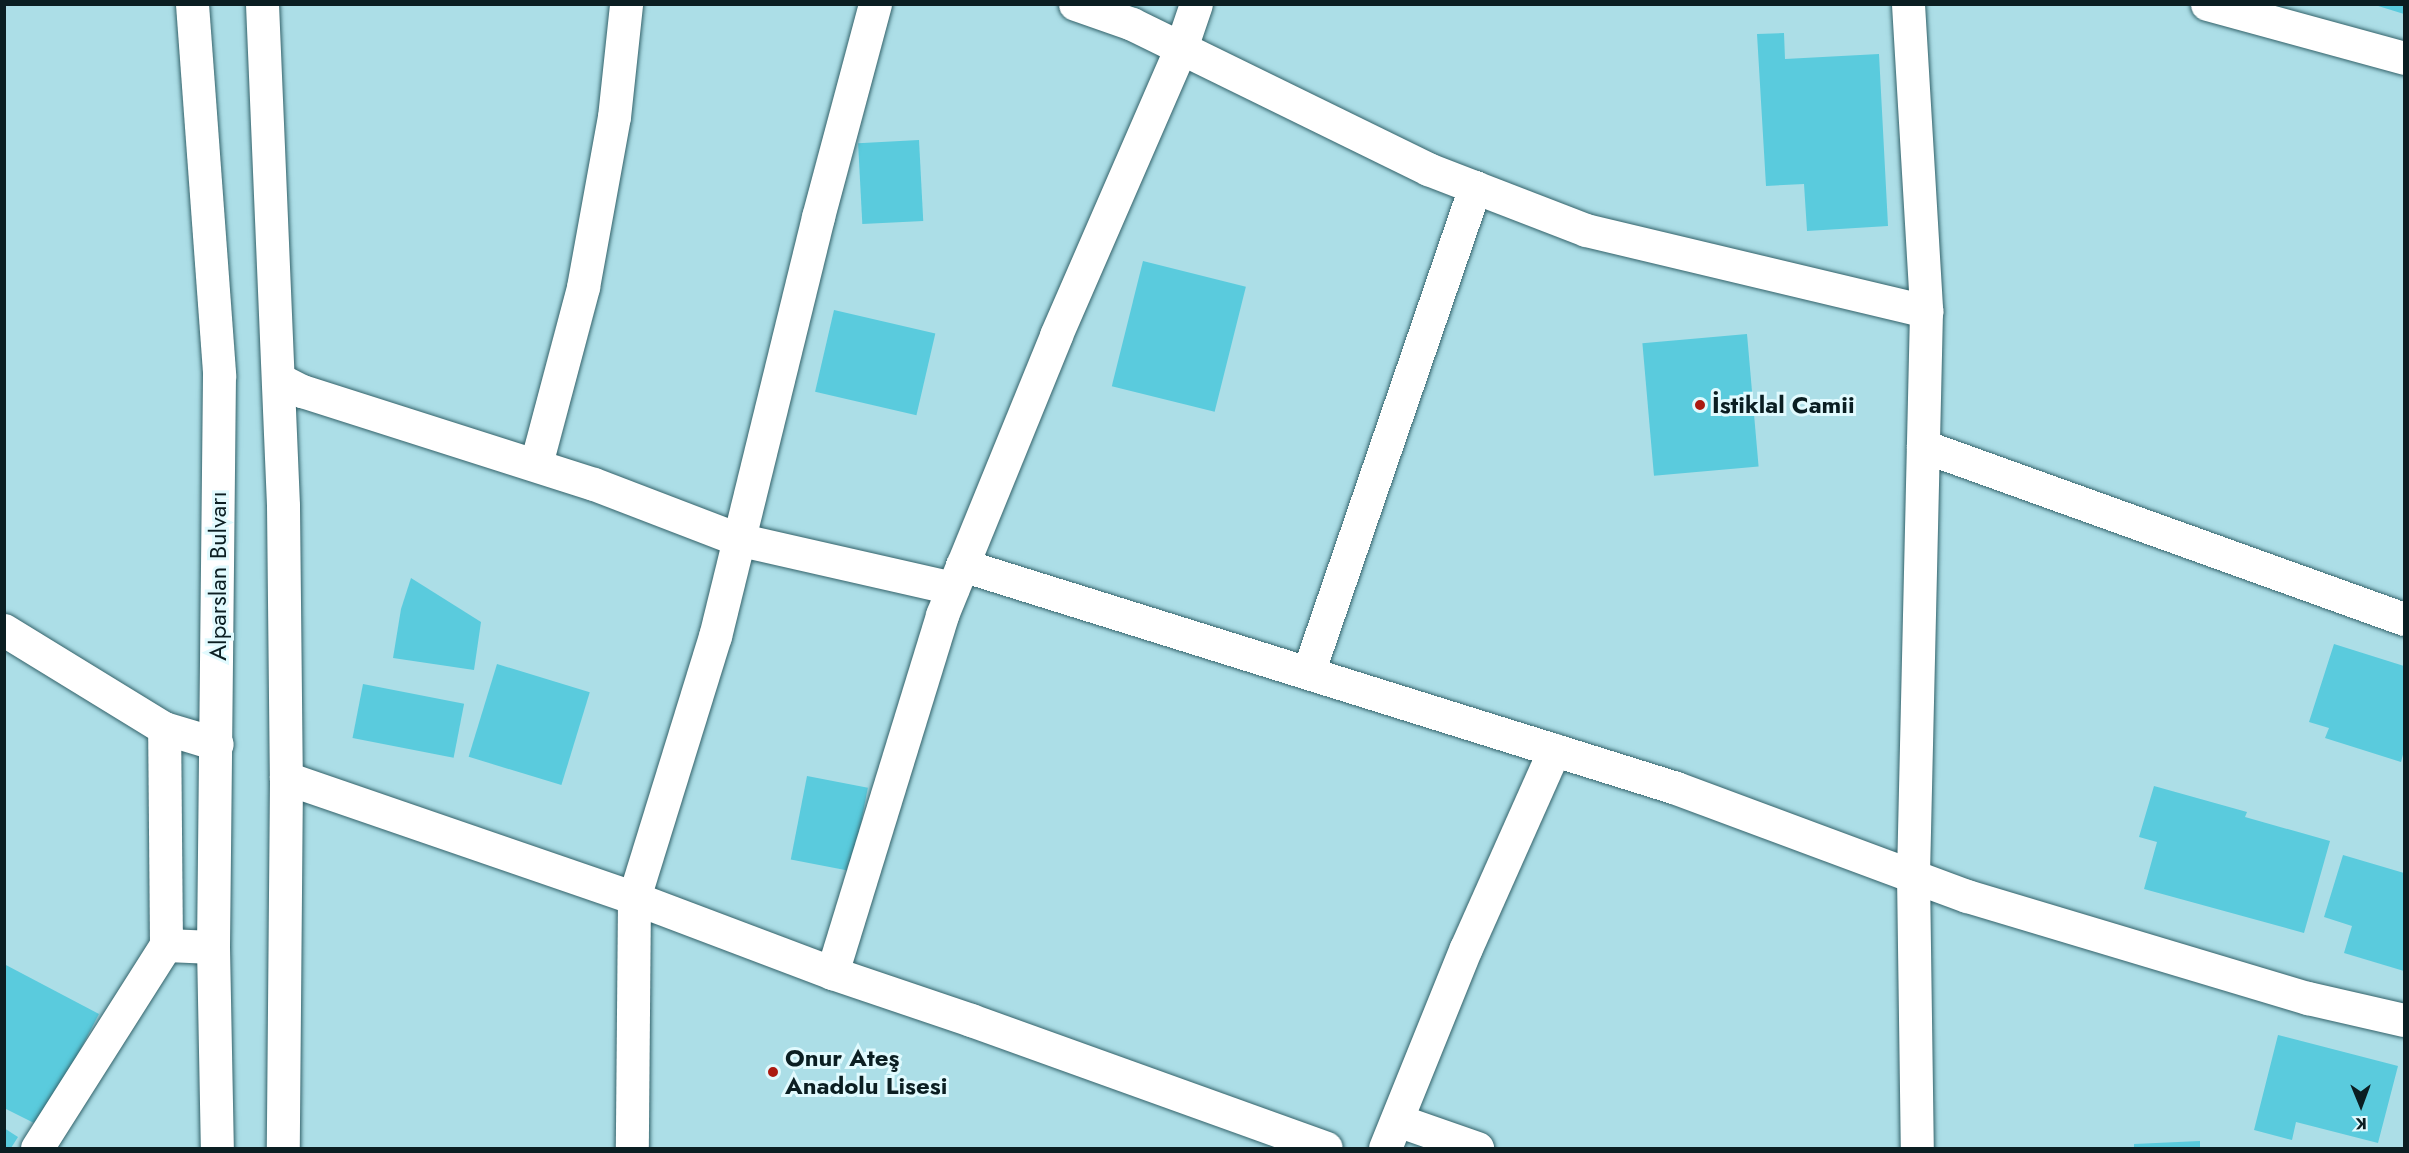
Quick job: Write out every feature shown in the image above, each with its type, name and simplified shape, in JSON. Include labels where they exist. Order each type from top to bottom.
[{"type":"street","name":"Alparslan Bulvarı","points":[[192,4],[219,375],[217,744],[213,947],[217,1149]]},
{"type":"street","points":[[262,4],[284,507],[286,778],[283,1149]]},
{"type":"street","points":[[536,464],[583,288],[614,117],[626,4]]},
{"type":"street","points":[[632,1149],[634,898],[715,636],[818,217],[875,4]]},
{"type":"street","points":[[1075,4],[1132,24],[1428,169],[1586,230],[1926,312]]},
{"type":"street","points":[[832,973],[938,626],[1056,335],[1181,48],[1196,4]]},
{"type":"street","points":[[1908,4],[1926,312],[1913,875],[1917,1149]]},
{"type":"street","points":[[2207,4],[2404,58]]},
{"type":"street","points":[[1308,673],[1475,187]]},
{"type":"street","points":[[278,379],[302,391],[536,464],[737,539],[957,577],[1308,673],[1676,788],[1967,896],[2308,998],[2404,1020]]},
{"type":"street","points":[[1923,446],[2404,619]]},
{"type":"street","points":[[4,630],[164,728],[217,744]]},
{"type":"street","points":[[37,1149],[166,945],[164,728]]},
{"type":"street","points":[[1477,1149],[1391,1134],[1466,948],[1554,750]]},
{"type":"street","points":[[286,778],[634,898],[832,973],[971,1020],[1326,1149]]},
{"type":"street","points":[[166,945],[213,947]]},
{"type":"building","points":[[2375,4],[2404,4],[2404,14],[2375,5]]},
{"type":"building","points":[[1784,33],[1785,59],[1879,54],[1888,226],[1807,231],[1804,184],[1766,186],[1757,34]]},
{"type":"building","points":[[919,140],[923,221],[862,224],[858,143]]},
{"type":"building","points":[[1143,261],[1246,287],[1215,412],[1112,386]]},
{"type":"building","points":[[834,310],[935,333],[916,415],[815,392]]},
{"type":"building","name":"İstiklal Camii","points":[[1747,334],[1759,466],[1654,476],[1642,343]]},
{"type":"building","points":[[411,578],[481,622],[474,670],[393,658],[401,609]]},
{"type":"building","points":[[2334,644],[2404,666],[2404,751],[2401,762],[2325,738],[2329,728],[2309,722]]},
{"type":"building","points":[[497,664],[590,692],[561,785],[469,757]]},
{"type":"building","points":[[363,684],[464,704],[454,758],[353,738]]},
{"type":"building","points":[[807,776],[868,788],[852,871],[791,859]]},
{"type":"building","points":[[2154,786],[2247,812],[2245,817],[2330,841],[2304,933],[2144,889],[2157,842],[2139,837]]},
{"type":"building","points":[[2343,855],[2404,873],[2404,971],[2344,953],[2352,926],[2324,917]]},
{"type":"building","points":[[4,964],[99,1014],[40,1126],[4,1108]]},
{"type":"building","points":[[2278,1035],[2398,1066],[2378,1143],[2296,1122],[2292,1140],[2254,1130]]},
{"type":"building","points":[[4,1128],[18,1137],[11,1148],[4,1148]]},
{"type":"building","points":[[2200,1141],[2200,1148],[2134,1148],[2134,1144]]},
{"type":"place","name":"İstiklal Camii","points":[[1700,405]]},
{"type":"place","name":"Onur Ateş Anadolu Lisesi","points":[[773,1072]]}]
